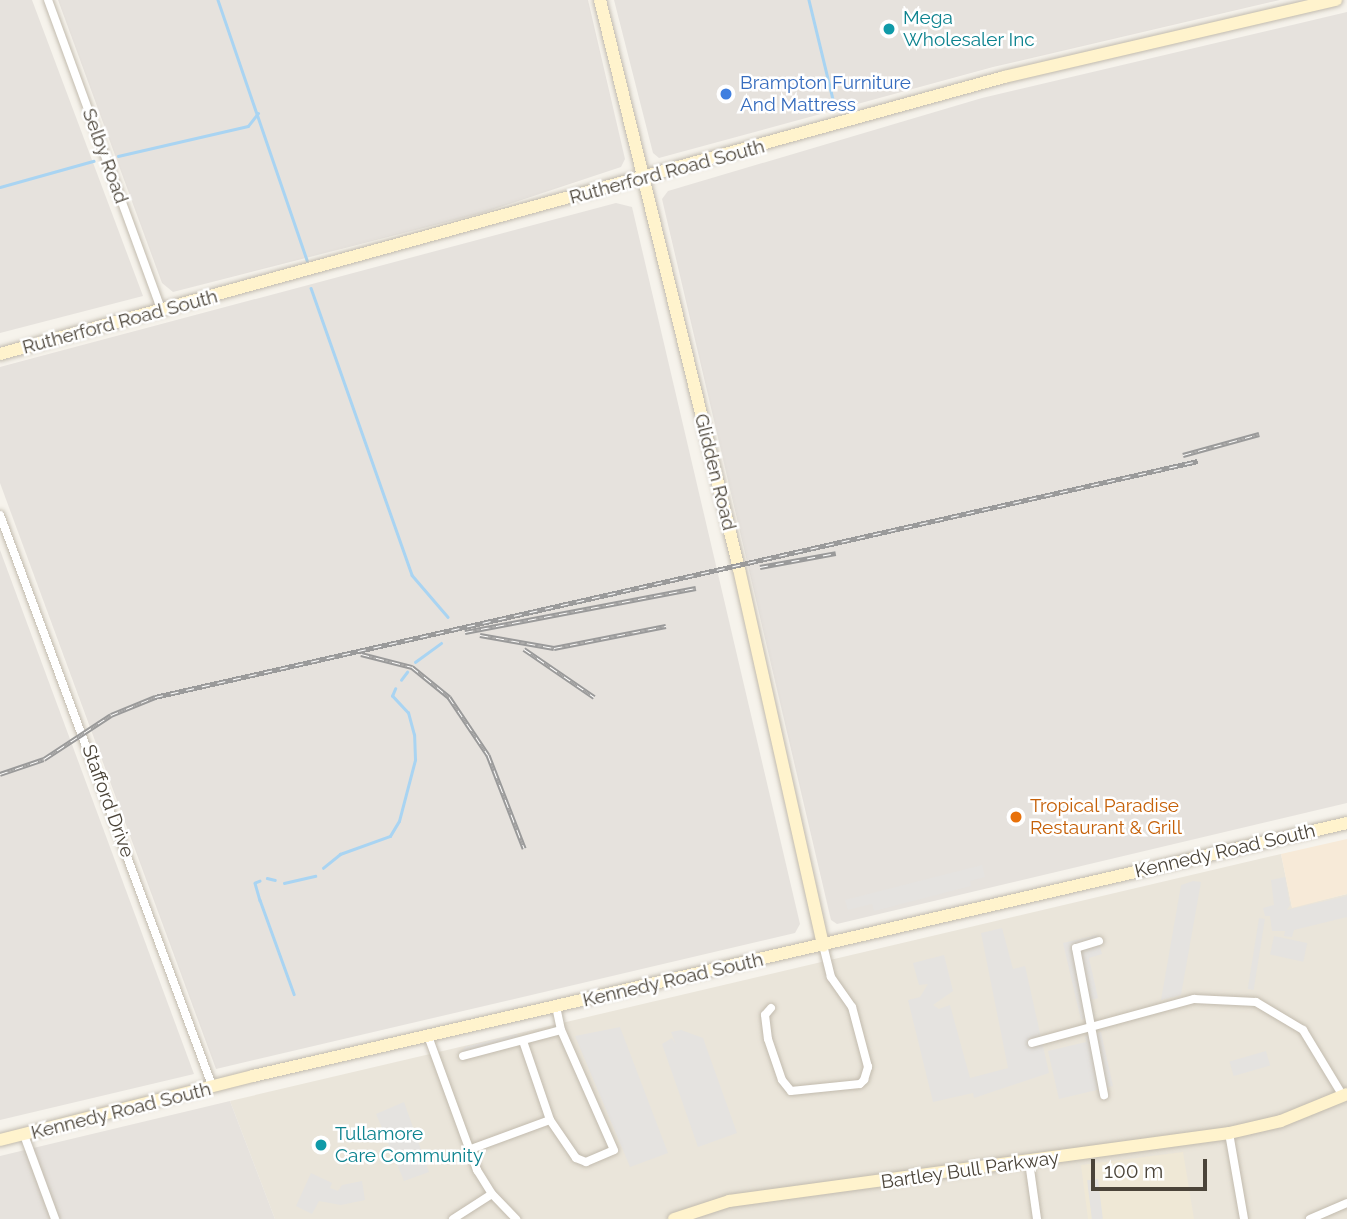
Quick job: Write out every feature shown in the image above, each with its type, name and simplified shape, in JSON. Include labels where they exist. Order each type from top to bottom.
[{"type":"street","name":"Selby Road","points":[[48,0],[162,312]]},
{"type":"street","name":"Glidden Road","points":[[600,0],[641,180],[738,564],[823,946]]},
{"type":"street","name":"Rutherford Road South","points":[[0,354],[641,180],[1004,77],[1336,0]]},
{"type":"street","name":"Stafford Drive","points":[[0,515],[213,1088]]},
{"type":"street","name":"Kennedy Road South","points":[[0,1140],[429,1036],[1347,822]]},
{"type":"street","points":[[1098,941],[1076,948],[1104,1095]]},
{"type":"street","points":[[771,1008],[765,1015],[768,1039],[782,1080],[791,1091],[860,1084],[864,1080],[868,1067],[852,1007],[831,977],[823,946]]},
{"type":"street","points":[[1032,1043],[1208,996],[1256,1002],[1303,1030],[1345,1095]]},
{"type":"street","points":[[523,1041],[550,1120],[576,1158],[586,1162],[614,1150],[561,1030],[556,1007]]},
{"type":"street","points":[[463,1056],[561,1030]]},
{"type":"street","points":[[429,1036],[477,1170],[492,1194],[516,1219]]},
{"type":"street","name":"Bartley Bull Parkway","points":[[674,1219],[729,1201],[1230,1133],[1281,1121],[1345,1095]]},
{"type":"street","points":[[471,1149],[550,1120]]},
{"type":"street","points":[[1230,1133],[1244,1219]]},
{"type":"street","points":[[24,1135],[55,1219]]},
{"type":"street","points":[[1029,1162],[1037,1219]]},
{"type":"street","points":[[453,1219],[492,1194]]},
{"type":"street","points":[[1310,1219],[1347,1203]]},
{"type":"shaded area","points":[[0,0],[32,0],[143,296],[0,333]]},
{"type":"shaded area","points":[[58,0],[588,0],[625,159],[621,167],[482,213],[173,292],[162,283]]},
{"type":"shaded area","points":[[614,0],[1280,0],[993,67],[659,158],[653,153]]},
{"type":"shaded area","points":[[1347,12],[1347,803],[837,924],[831,920],[662,199],[668,191],[982,98]]},
{"type":"shaded area","points":[[616,203],[632,207],[800,924],[795,933],[216,1069],[0,483],[0,367]]},
{"type":"shaded area","points":[[0,550],[194,1074],[0,1120]]},
{"type":"shaded area","points":[[1347,839],[1347,894],[1292,908],[1281,854]]},
{"type":"shaded area","points":[[1281,854],[1292,907],[1347,894],[1347,1219],[275,1219],[230,1101]]},
{"type":"shaded area","points":[[982,865],[985,877],[970,881],[971,886],[874,911],[872,904],[848,910],[845,900]]},
{"type":"shaded area","points":[[1285,877],[1290,905],[1287,910],[1347,896],[1347,917],[1294,930],[1292,937],[1284,936],[1285,931],[1272,931],[1270,916],[1265,916],[1263,908],[1274,905],[1271,880]]},
{"type":"shaded area","points":[[1193,881],[1201,882],[1181,995],[1161,1000],[1181,885]]},
{"type":"shaded area","points":[[1259,918],[1265,919],[1254,990],[1248,989]]},
{"type":"shaded area","points":[[1002,928],[1013,969],[1025,966],[1049,1073],[974,1098],[973,1093],[933,1102],[908,1000],[920,997],[928,984],[919,985],[913,963],[944,955],[953,991],[933,1005],[939,1009],[950,1005],[970,1078],[1008,1068],[981,933]]},
{"type":"shaded area","points":[[1097,935],[1102,954],[1089,958],[1098,998],[1091,1000],[1095,1017],[1081,1020],[1063,943]]},
{"type":"shaded area","points":[[1274,936],[1307,943],[1303,962],[1270,955]]},
{"type":"shaded area","points":[[620,1027],[668,1153],[630,1167],[575,1036]]},
{"type":"shaded area","points":[[681,1030],[703,1038],[737,1133],[698,1147],[662,1044],[672,1038],[676,1045],[671,1032]]},
{"type":"shaded area","points":[[1101,1032],[1113,1086],[1059,1099],[1048,1051],[1086,1042],[1085,1036]]},
{"type":"shaded area","points":[[517,1034],[520,1039],[461,1053],[465,1047]]},
{"type":"shaded area","points":[[1266,1051],[1270,1065],[1234,1076],[1229,1061]]},
{"type":"shaded area","points":[[230,1101],[275,1219],[0,1219],[0,1156]]},
{"type":"shaded area","points":[[404,1102],[429,1172],[404,1181],[376,1114]]},
{"type":"shaded area","points":[[1183,1152],[1194,1219],[1088,1219],[1081,1165]]},
{"type":"shaded area","points":[[311,1173],[332,1183],[330,1188],[338,1191],[342,1185],[362,1181],[365,1200],[341,1205],[319,1201],[312,1214],[296,1206]]},
{"type":"shaded area","points":[[1098,1179],[1103,1219],[1092,1219],[1087,1180]]},
{"type":"waterway","points":[[218,0],[307,260]]},
{"type":"waterway","points":[[809,0],[834,103]]},
{"type":"waterway","points":[[118,156],[248,126],[258,113]]},
{"type":"waterway","points":[[0,187],[93,161]]},
{"type":"waterway","points":[[311,288],[412,575],[448,617]]},
{"type":"waterway","points":[[415,662],[441,643]]},
{"type":"waterway","points":[[401,680],[407,672]]},
{"type":"waterway","points":[[323,868],[340,854],[390,836],[399,821],[415,760],[414,735],[408,713],[392,696],[395,689]]},
{"type":"waterway","points":[[284,883],[315,876]]},
{"type":"waterway","points":[[267,878],[275,880]]},
{"type":"waterway","points":[[260,881],[255,883],[260,900],[294,994]]},
{"type":"railway","points":[[1183,455],[1259,434]]},
{"type":"railway","points":[[0,774],[44,759],[111,715],[155,697],[1198,461]]},
{"type":"railway","points":[[760,567],[836,553]]},
{"type":"railway","points":[[465,632],[696,588]]},
{"type":"railway","points":[[480,635],[554,648],[666,626]]},
{"type":"railway","points":[[524,649],[594,697]]},
{"type":"railway","points":[[361,654],[412,667],[449,697],[488,755],[524,848]]},
{"type":"place","name":"Mega Wholesaler Inc","points":[[889,29]]},
{"type":"place","name":"Brampton Furniture And Mattress","points":[[726,94]]},
{"type":"place","name":"Tropical Paradise Restaurant & Grill","points":[[1016,817]]},
{"type":"place","name":"Tullamore Care Community","points":[[321,1145]]}]
